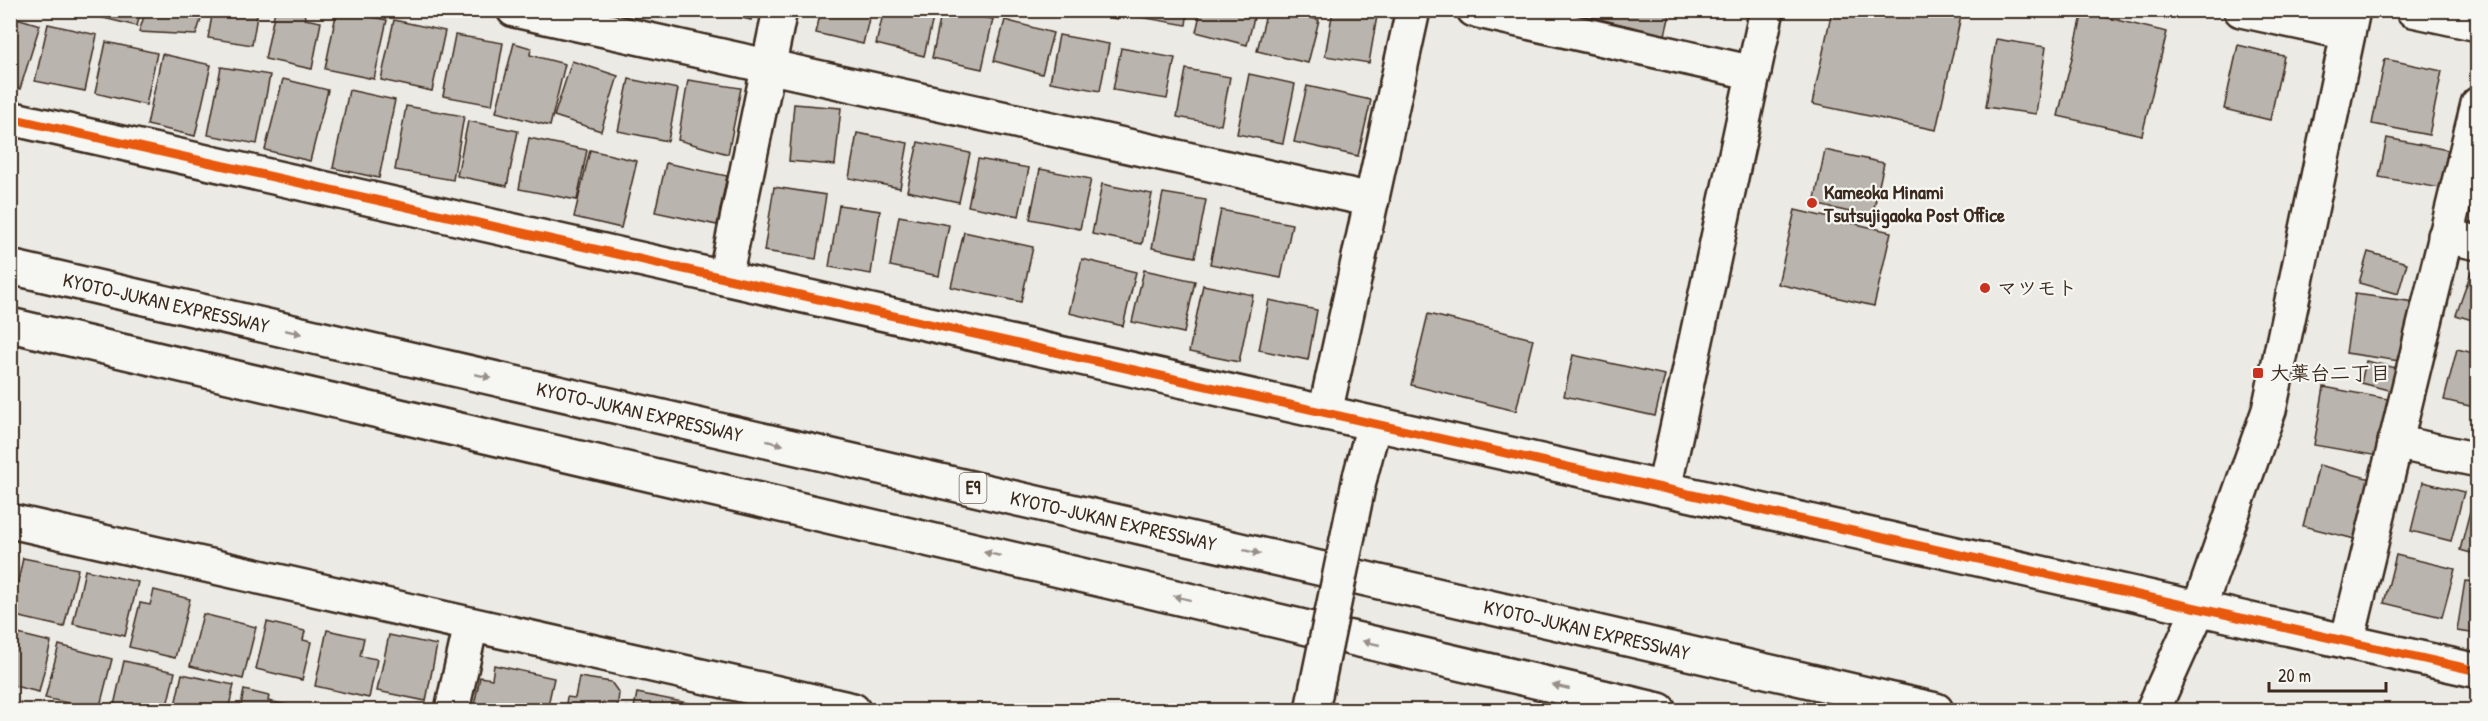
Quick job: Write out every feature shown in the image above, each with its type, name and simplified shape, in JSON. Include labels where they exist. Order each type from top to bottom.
[{"type":"main road","points":[[514,10],[1372,201]]},
{"type":"main road","points":[[725,278],[780,10]]},
{"type":"main road","points":[[1325,413],[1413,10]]},
{"type":"main road","points":[[1474,10],[1754,73]]},
{"type":"main road","points":[[1664,489],[1767,10]]},
{"type":"main road","points":[[2153,711],[2199,609],[2269,410],[2350,22],[2241,10]]},
{"type":"main road","points":[[2413,10],[2478,24]]},
{"type":"main road","points":[[2347,642],[2478,104]]},
{"type":"main road","points":[[10,118],[2478,671]]},
{"type":"main road","points":[[2445,236],[2478,243]]},
{"type":"main road","name":"KYOTO-JUKAN EXPRESSWAY","points":[[10,267],[1936,711]]},
{"type":"main road","points":[[10,325],[1659,711]]},
{"type":"main road","points":[[1312,711],[1360,477],[1374,424]]},
{"type":"main road","points":[[2395,442],[2478,460]]},
{"type":"main road","points":[[10,521],[853,711]]},
{"type":"main road","points":[[452,711],[471,625]]},
{"type":"building","points":[[92,10],[141,10],[137,26],[91,15]]},
{"type":"building","points":[[146,10],[204,10],[196,35],[139,32]]},
{"type":"building","points":[[213,10],[258,10],[252,45],[208,38]]},
{"type":"building","points":[[275,10],[304,10],[305,19],[321,22],[312,69],[265,59]]},
{"type":"building","points":[[337,10],[387,20],[374,79],[325,69]]},
{"type":"building","points":[[710,10],[753,10],[751,20]]},
{"type":"building","points":[[821,10],[871,10],[863,44],[816,33]]},
{"type":"building","points":[[884,10],[935,10],[924,56],[876,44]]},
{"type":"building","points":[[942,10],[993,19],[982,69],[932,58]]},
{"type":"building","points":[[1082,10],[1119,10],[1117,19]]},
{"type":"building","points":[[1135,10],[1188,10],[1186,25],[1134,16]]},
{"type":"building","points":[[1201,10],[1256,10],[1247,45],[1196,32]]},
{"type":"building","points":[[1267,10],[1281,10],[1319,20],[1308,63],[1257,51]]},
{"type":"building","points":[[1333,10],[1377,16],[1369,63],[1325,56]]},
{"type":"building","points":[[1563,10],[1671,10],[1665,35]]},
{"type":"building","points":[[1832,10],[1936,10],[1961,16],[1936,130],[1812,104]]},
{"type":"building","points":[[2083,12],[2167,32],[2142,135],[2058,116]]},
{"type":"building","points":[[10,16],[40,25],[20,89],[10,86]]},
{"type":"building","points":[[394,20],[445,31],[432,91],[381,80]]},
{"type":"building","points":[[1005,20],[1053,33],[1042,74],[994,61]]},
{"type":"building","points":[[48,24],[97,35],[85,91],[35,81]]},
{"type":"building","points":[[455,35],[503,43],[492,105],[443,96]]},
{"type":"building","points":[[1059,35],[1109,44],[1100,91],[1050,82]]},
{"type":"building","points":[[1996,39],[2046,47],[2036,114],[1986,107]]},
{"type":"building","points":[[106,42],[157,53],[146,105],[95,93]]},
{"type":"building","points":[[514,43],[531,48],[530,55],[565,64],[550,126],[496,112]]},
{"type":"building","points":[[2238,45],[2284,56],[2270,120],[2224,109]]},
{"type":"building","points":[[1121,48],[1175,58],[1167,99],[1113,90]]},
{"type":"building","points":[[162,54],[211,65],[195,136],[147,125]]},
{"type":"building","points":[[2385,59],[2442,71],[2429,135],[2372,124]]},
{"type":"building","points":[[572,61],[618,76],[601,131],[554,116]]},
{"type":"building","points":[[221,67],[270,75],[257,144],[208,135]]},
{"type":"building","points":[[1186,69],[1230,77],[1221,125],[1177,117]]},
{"type":"building","points":[[1249,74],[1295,84],[1283,143],[1237,134]]},
{"type":"building","points":[[283,79],[328,90],[310,161],[265,150]]},
{"type":"building","points":[[629,79],[678,89],[668,141],[618,131]]},
{"type":"building","points":[[688,80],[741,88],[728,154],[678,140]]},
{"type":"building","points":[[1307,86],[1371,100],[1358,156],[1294,142]]},
{"type":"building","points":[[349,90],[395,100],[379,178],[333,168]]},
{"type":"building","points":[[794,104],[841,108],[835,165],[789,161]]},
{"type":"building","points":[[406,106],[464,116],[453,180],[395,170]]},
{"type":"building","points":[[468,121],[518,131],[507,186],[457,176]]},
{"type":"building","points":[[857,133],[908,143],[900,188],[849,178]]},
{"type":"building","points":[[529,138],[587,150],[577,200],[519,189]]},
{"type":"building","points":[[2387,138],[2448,150],[2440,188],[2379,177]]},
{"type":"building","points":[[918,142],[970,153],[959,202],[907,191]]},
{"type":"building","points":[[590,150],[637,161],[621,228],[574,217]]},
{"type":"building","points":[[1825,150],[1884,163],[1872,217],[1814,204]]},
{"type":"building","points":[[978,159],[1029,168],[1019,216],[968,206]]},
{"type":"building","points":[[666,163],[727,176],[717,225],[655,212]]},
{"type":"building","points":[[1040,169],[1091,179],[1080,229],[1030,219]]},
{"type":"building","points":[[1102,184],[1152,194],[1142,244],[1092,234]]},
{"type":"building","points":[[774,187],[826,195],[816,259],[764,251]]},
{"type":"building","points":[[1163,193],[1206,200],[1195,257],[1152,248]]},
{"type":"building","points":[[839,205],[880,211],[871,274],[829,267]]},
{"type":"building","points":[[1221,210],[1292,224],[1281,278],[1210,264]]},
{"type":"building","points":[[1795,210],[1891,232],[1874,306],[1778,284]]},
{"type":"building","points":[[899,216],[949,225],[939,276],[890,266]]},
{"type":"building","points":[[964,232],[1033,247],[1021,302],[951,287]]},
{"type":"building","points":[[2368,252],[2407,263],[2398,294],[2359,283]]},
{"type":"building","points":[[1082,259],[1136,272],[1123,326],[1069,313]]},
{"type":"building","points":[[2474,264],[2478,265],[2478,322],[2456,315]]},
{"type":"building","points":[[1144,270],[1195,281],[1184,333],[1132,322]]},
{"type":"building","points":[[1203,285],[1253,295],[1239,362],[1189,352]]},
{"type":"building","points":[[2355,294],[2415,302],[2406,362],[2346,353]]},
{"type":"building","points":[[1269,300],[1317,310],[1308,360],[1259,350]]},
{"type":"building","points":[[1428,314],[1533,339],[1516,411],[1411,385]]},
{"type":"building","points":[[2457,349],[2478,354],[2478,408],[2444,400]]},
{"type":"building","points":[[1573,355],[1665,375],[1655,416],[1564,396]]},
{"type":"building","points":[[2366,361],[2401,369],[2396,392],[2361,383]]},
{"type":"building","points":[[2324,387],[2388,399],[2378,456],[2314,445]]},
{"type":"building","points":[[2319,465],[2378,481],[2363,541],[2303,526]]},
{"type":"building","points":[[2423,482],[2464,492],[2451,541],[2411,531]]},
{"type":"building","points":[[2472,503],[2478,504],[2478,555],[2460,550]]},
{"type":"building","points":[[10,554],[16,555],[10,580]]},
{"type":"building","points":[[2396,555],[2455,569],[2442,617],[2384,603]]},
{"type":"building","points":[[23,558],[78,569],[64,627],[11,615]]},
{"type":"building","points":[[85,570],[138,582],[125,636],[73,624]]},
{"type":"building","points":[[2465,581],[2478,583],[2478,634],[2457,631]]},
{"type":"building","points":[[154,590],[190,599],[175,658],[129,647],[140,603],[150,605]]},
{"type":"building","points":[[203,614],[256,627],[243,679],[190,666]]},
{"type":"building","points":[[267,622],[305,631],[303,640],[311,642],[302,680],[256,669]]},
{"type":"building","points":[[327,630],[364,638],[360,656],[377,659],[369,698],[315,686]]},
{"type":"building","points":[[10,632],[51,642],[39,692],[10,685]]},
{"type":"building","points":[[389,635],[437,645],[426,701],[377,691]]},
{"type":"building","points":[[59,645],[112,659],[99,710],[45,698]]},
{"type":"building","points":[[124,661],[175,672],[166,710],[113,710]]},
{"type":"building","points":[[494,665],[554,678],[547,710],[473,710],[480,677],[492,679]]},
{"type":"building","points":[[182,674],[234,685],[228,710],[174,710]]},
{"type":"building","points":[[579,677],[611,682],[619,693],[617,710],[565,710],[567,697],[575,698]]},
{"type":"building","points":[[244,690],[269,696],[268,701],[297,707],[296,710],[240,710]]},
{"type":"building","points":[[637,693],[693,704],[692,710],[625,710],[626,707],[634,708]]},
{"type":"cycle path","points":[[10,118],[2478,671]]},
{"type":"place","name":"Kameoka Minami Tsutsujigaoka Post Office","points":[[1812,203]]},
{"type":"place","name":"マツモト","points":[[1985,288]]},
{"type":"place","name":"大葉台二丁目","points":[[2258,373]]}]
